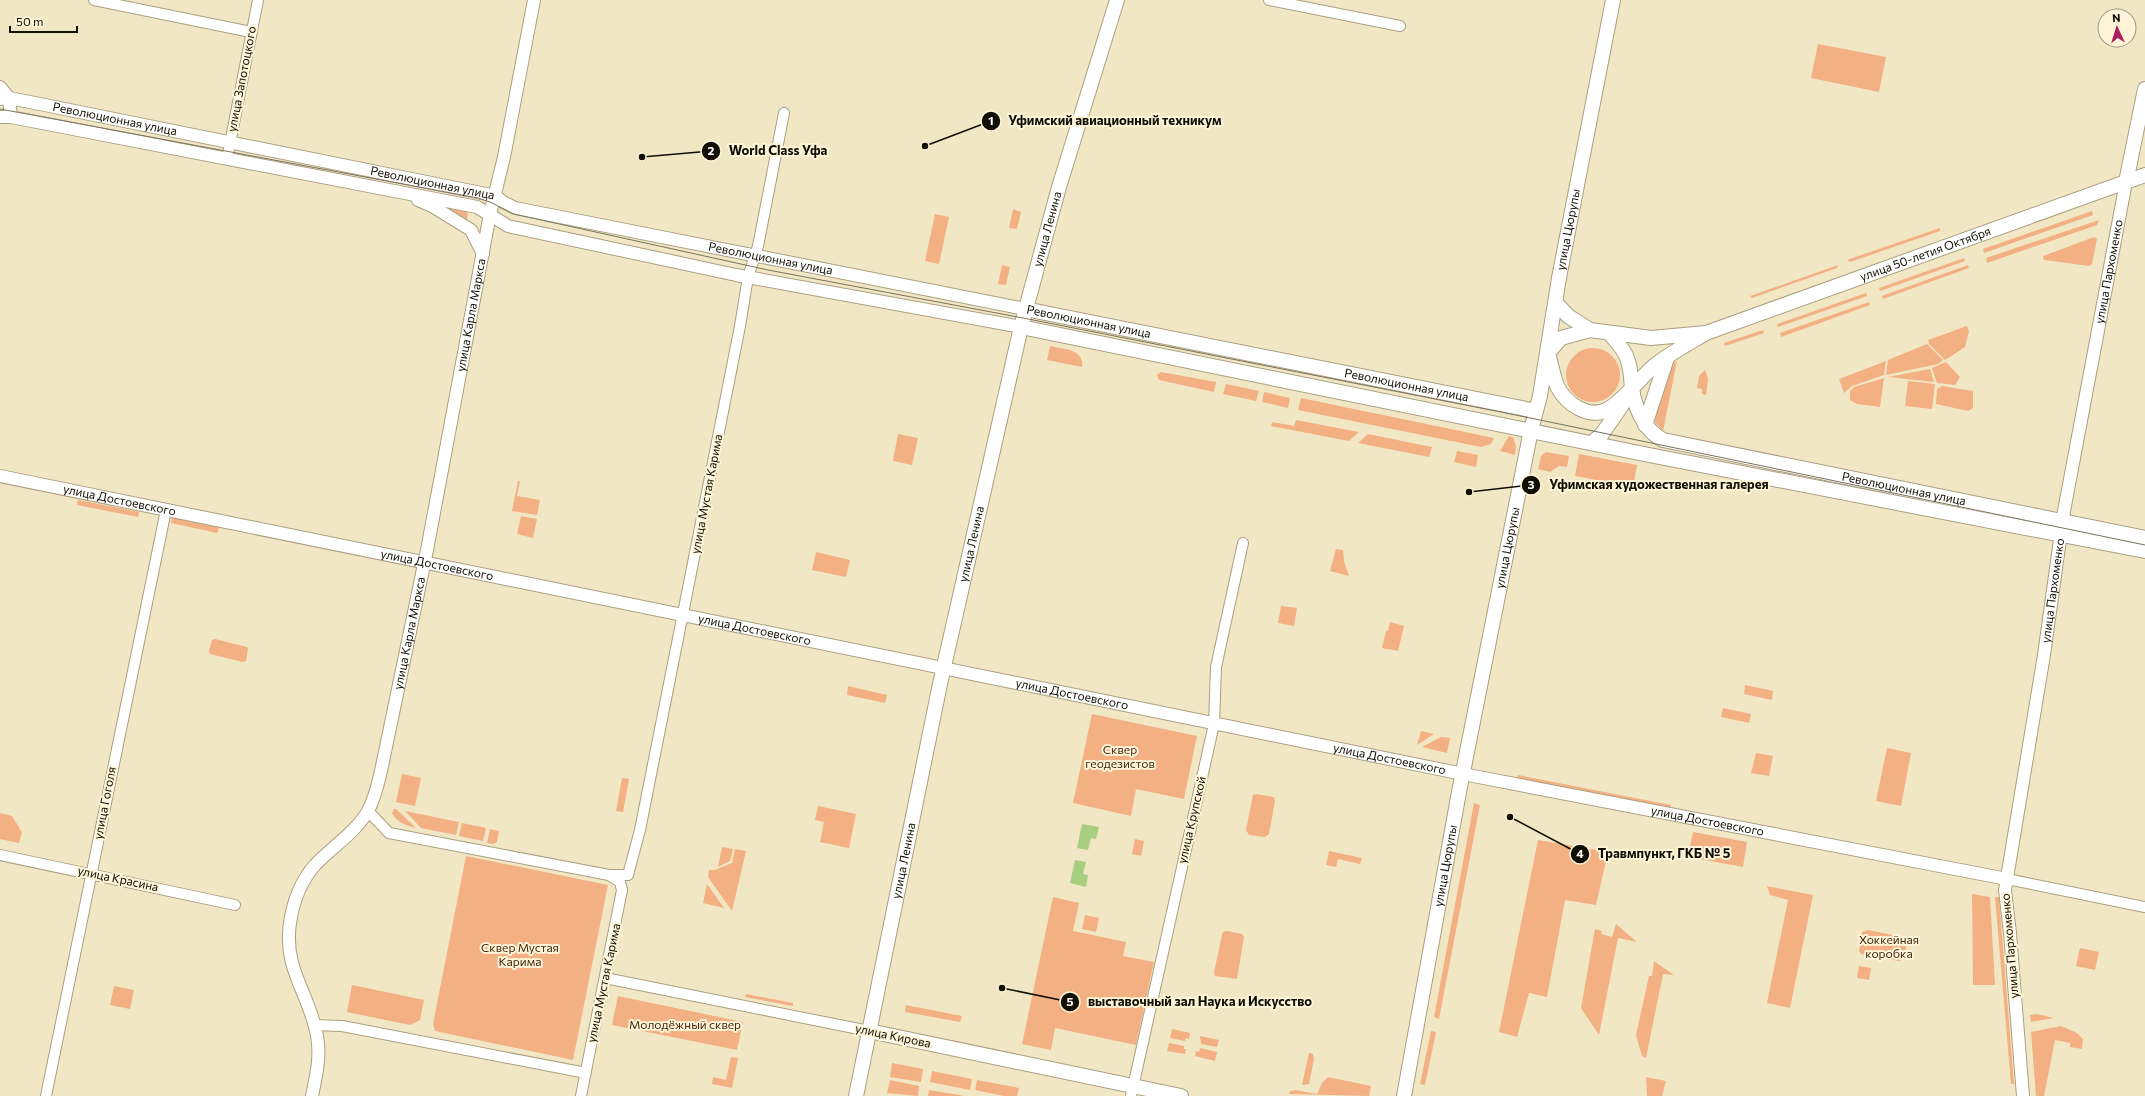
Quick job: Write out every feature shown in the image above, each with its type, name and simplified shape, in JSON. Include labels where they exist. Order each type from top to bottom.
[{"type":"main road","name":"улица Ленина","points":[[856,1096],[944,669],[1025,309],[1059,187],[1117,0]]},
{"type":"main road","name":"улица Цюрупы","points":[[1404,1096],[1463,774],[1531,430],[1548,353],[1613,0]]},
{"type":"main road","name":"улица Пархоменко","points":[[2126,182],[2145,89]]},
{"type":"main road","name":"улица 50-летия Октября","points":[[1632,388],[1654,366],[1706,333],[2145,175]]},
{"type":"main road","points":[[1556,304],[1568,316],[1590,330],[1609,333],[1627,357],[1632,376],[1632,388],[1645,425]]},
{"type":"main road","name":"Революционная улица","points":[[1025,309],[1536,411]]},
{"type":"main road","points":[[1021,327],[1649,455],[2062,528],[2145,551]]},
{"type":"main road","points":[[1590,330],[1561,338],[1548,353],[1558,386],[1570,402],[1582,410],[1596,412],[1609,409],[1632,388]]},
{"type":"main road","name":"улица 50-летия Октября","points":[[1609,333],[1651,338],[1706,333]]},
{"type":"main road","points":[[1645,425],[1667,358]]},
{"type":"main road","points":[[1592,443],[1616,415],[1632,388]]},
{"type":"main road","name":"Революционная улица","points":[[1645,425],[1652,434],[1663,440],[1900,490],[2062,528],[2145,538]]},
{"type":"main road","name":"улица Кирова","points":[[869,1031],[1132,1091],[1181,1096]]},
{"type":"street","points":[[94,0],[251,32]]},
{"type":"street","name":"улица Запотоцкого","points":[[227,159],[258,0]]},
{"type":"street","name":"улица Карла Маркса","points":[[312,1096],[319,1047],[314,1026],[292,968],[289,955],[290,923],[294,901],[304,882],[316,865],[340,843],[368,811],[381,771],[424,562],[490,214],[496,196],[534,0]]},
{"type":"street","points":[[1269,0],[1400,26]]},
{"type":"street","points":[[0,87],[5,98]]},
{"type":"street","name":"Революционная улица","points":[[1021,327],[748,277],[508,226],[477,207],[5,117],[5,98],[496,196],[503,202],[515,208],[1025,309]]},
{"type":"street","name":"улица Мустая Карима","points":[[609,875],[628,874],[640,830],[748,277],[755,256],[784,113]]},
{"type":"street","name":"улица Пархоменко","points":[[2022,1096],[2010,933],[2005,890],[2044,655],[2062,528],[2126,182]]},
{"type":"street","points":[[400,192],[432,206],[471,230],[483,254]]},
{"type":"street","name":"улица Достоевского","points":[[0,476],[1214,724],[2145,907]]},
{"type":"street","name":"улица Гоголя","points":[[46,1096],[166,510]]},
{"type":"street","name":"улица Крупской","points":[[1132,1091],[1214,724],[1216,668],[1243,544]]},
{"type":"street","points":[[368,811],[389,833],[609,875]]},
{"type":"street","name":"улица Красина","points":[[0,855],[91,873],[235,905]]},
{"type":"street","name":"улица Мустая Карима","points":[[581,1096],[622,890],[620,882],[609,875]]},
{"type":"street","name":"улица Кирова","points":[[605,978],[869,1031]]},
{"type":"street","points":[[314,1026],[342,1026],[586,1073]]},
{"type":"green space","points":[[1818,44],[1886,57],[1879,92],[1811,78]]},
{"type":"green space","points":[[435,204],[464,208],[468,214],[466,223]]},
{"type":"green space","points":[[1013,209],[1021,212],[1017,229],[1009,228]]},
{"type":"green space","points":[[2092,211],[2093,215],[1984,253],[1983,249]]},
{"type":"green space","points":[[935,214],[949,217],[939,264],[925,261]]},
{"type":"green space","points":[[2099,220],[2097,225],[1987,263],[1986,258]]},
{"type":"green space","points":[[1940,228],[1940,231],[1850,262],[1847,260]]},
{"type":"green space","points":[[2094,237],[2097,239],[2092,264],[2089,266],[2044,260],[2043,256]]},
{"type":"green space","points":[[1964,258],[1965,261],[1880,291],[1879,288]]},
{"type":"green space","points":[[1002,265],[1010,267],[1006,285],[998,284]]},
{"type":"green space","points":[[1838,265],[1837,268],[1752,298],[1750,296]]},
{"type":"green space","points":[[1968,265],[1969,268],[1883,299],[1882,296]]},
{"type":"green space","points":[[1866,293],[1867,296],[1778,327],[1777,324]]},
{"type":"green space","points":[[1869,302],[1870,305],[1781,337],[1780,333]]},
{"type":"green space","points":[[1967,326],[1969,331],[1965,347],[1945,360],[1929,344],[1928,340]]},
{"type":"green space","points":[[1763,330],[1764,333],[1725,346],[1724,343]]},
{"type":"green space","points":[[1927,344],[1943,360],[1938,364],[1886,375],[1888,360]]},
{"type":"green space","points":[[1050,346],[1067,349],[1077,353],[1082,361],[1082,367],[1047,360]]},
{"type":"green space","points":[[1593,348],[1603,350],[1612,356],[1618,365],[1620,375],[1618,385],[1612,394],[1603,400],[1593,402],[1583,400],[1574,394],[1568,385],[1566,375],[1568,365],[1574,356],[1583,350]]},
{"type":"green space","points":[[1677,361],[1663,431],[1655,422],[1659,398],[1664,380],[1672,365]]},
{"type":"green space","points":[[1886,361],[1884,375],[1852,386],[1844,393],[1839,379]]},
{"type":"green space","points":[[1946,362],[1960,377],[1955,385],[1937,383],[1932,368]]},
{"type":"green space","points":[[1930,369],[1934,382],[1888,377]]},
{"type":"green space","points":[[1705,370],[1708,379],[1706,395],[1702,394],[1702,389],[1697,388],[1699,376]]},
{"type":"green space","points":[[1161,372],[1216,382],[1214,392],[1159,380],[1157,375]]},
{"type":"green space","points":[[1884,378],[1880,407],[1857,404],[1850,400],[1850,391],[1854,387]]},
{"type":"green space","points":[[1908,381],[1935,384],[1932,409],[1905,406]]},
{"type":"green space","points":[[1226,384],[1259,391],[1256,401],[1223,394]]},
{"type":"green space","points":[[1942,386],[1973,391],[1973,408],[1968,411],[1936,404],[1937,389]]},
{"type":"green space","points":[[1264,392],[1290,398],[1288,408],[1262,402]]},
{"type":"green space","points":[[1301,398],[1494,438],[1491,444],[1481,447],[1298,410]]},
{"type":"green space","points":[[1296,420],[1359,432],[1349,441],[1271,426],[1272,422],[1294,426]]},
{"type":"green space","points":[[898,434],[918,438],[912,465],[893,461]]},
{"type":"green space","points":[[1368,434],[1432,447],[1429,457],[1358,443]]},
{"type":"green space","points":[[1509,436],[1513,437],[1516,446],[1515,455],[1500,451]]},
{"type":"green space","points":[[1457,451],[1478,455],[1476,467],[1454,462]]},
{"type":"green space","points":[[1546,452],[1569,456],[1567,467],[1559,466],[1550,472],[1538,469],[1541,456]]},
{"type":"green space","points":[[1579,454],[1637,465],[1633,487],[1575,476]]},
{"type":"green space","points":[[518,481],[520,481],[517,496],[540,500],[537,515],[512,511]]},
{"type":"green space","points":[[78,500],[139,512],[138,517],[77,505]]},
{"type":"green space","points":[[521,516],[537,519],[533,538],[517,534]]},
{"type":"green space","points":[[172,517],[219,527],[217,533],[171,523]]},
{"type":"green space","points":[[1336,549],[1343,550],[1344,561],[1349,576],[1330,571]]},
{"type":"green space","points":[[816,552],[850,560],[846,577],[812,570]]},
{"type":"green space","points":[[1281,606],[1297,608],[1294,626],[1278,623]]},
{"type":"green space","points":[[1390,622],[1404,626],[1398,651],[1382,648]]},
{"type":"green space","points":[[215,639],[247,647],[246,661],[243,662],[210,654],[209,651],[212,640]]},
{"type":"green space","points":[[1745,685],[1773,691],[1772,700],[1744,694]]},
{"type":"green space","points":[[848,686],[887,695],[885,703],[847,695]]},
{"type":"green space","points":[[1723,708],[1751,714],[1749,723],[1721,717]]},
{"type":"green space","name":"Сквер геодезистов","points":[[1092,714],[1197,736],[1184,799],[1136,789],[1131,816],[1073,803]]},
{"type":"green space","points":[[1421,731],[1434,734],[1417,745]]},
{"type":"green space","points":[[1441,737],[1450,738],[1447,753],[1422,747]]},
{"type":"green space","points":[[1887,748],[1911,753],[1901,806],[1876,801]]},
{"type":"green space","points":[[1756,753],[1773,756],[1769,776],[1751,773]]},
{"type":"green space","points":[[402,774],[421,778],[415,806],[396,802]]},
{"type":"green space","points":[[1518,775],[1671,805],[1670,809],[1517,779]]},
{"type":"green space","points":[[622,778],[629,779],[623,812],[616,811]]},
{"type":"green space","points":[[1256,794],[1274,797],[1275,801],[1269,834],[1265,837],[1249,835],[1246,830],[1253,795]]},
{"type":"green space","points":[[1474,803],[1480,805],[1439,1019],[1434,1017]]},
{"type":"green space","points":[[818,806],[856,814],[849,848],[820,842],[824,822],[815,820]]},
{"type":"green space","points":[[394,809],[396,809],[416,828],[405,825],[399,821],[392,813]]},
{"type":"green space","points":[[405,811],[459,822],[456,835],[421,828]]},
{"type":"green space","points":[[0,813],[12,816],[22,832],[19,843],[0,839]]},
{"type":"green space","points":[[462,823],[486,828],[483,841],[459,836]]},
{"type":"green space","points":[[490,829],[499,831],[497,842],[493,844],[487,843]]},
{"type":"green space","points":[[1693,832],[1747,842],[1743,867],[1688,857]]},
{"type":"green space","points":[[1135,839],[1144,841],[1141,856],[1132,854]]},
{"type":"green space","points":[[1538,840],[1608,852],[1596,905],[1565,900],[1547,997],[1529,993],[1517,1037],[1499,1032]]},
{"type":"green space","points":[[722,847],[733,849],[730,861],[718,867]]},
{"type":"green space","points":[[735,849],[746,851],[732,911],[708,877],[709,870],[715,870],[732,863]]},
{"type":"green space","points":[[1329,851],[1362,858],[1360,864],[1338,859],[1336,867],[1326,865]]},
{"type":"green space","name":"Сквер Мустая Карима","points":[[466,856],[608,885],[573,1060],[435,1031],[433,1024]]},
{"type":"green space","points":[[707,884],[724,908],[703,903]]},
{"type":"green space","points":[[1767,886],[1813,895],[1790,1008],[1767,1003],[1788,900],[1770,895]]},
{"type":"green space","points":[[1972,894],[1990,897],[1995,985],[1973,985]]},
{"type":"green space","points":[[1053,897],[1079,903],[1073,931],[1126,942],[1123,956],[1154,962],[1136,1045],[1055,1028],[1051,1050],[1022,1044]]},
{"type":"green space","points":[[1995,897],[1999,897],[2014,1084],[2011,1084]]},
{"type":"green space","points":[[1085,915],[1099,918],[1096,932],[1082,929]]},
{"type":"green space","points":[[1616,924],[1637,942],[1618,938],[1599,1035],[1581,1008],[1595,929],[1602,931],[1601,934],[1612,937]]},
{"type":"green space","name":"Хоккейная коробка","points":[[1868,930],[1908,938],[1904,959],[1899,961],[1861,954],[1859,951],[1862,932]]},
{"type":"green space","points":[[1227,931],[1242,934],[1244,937],[1237,979],[1215,976],[1214,972],[1222,935],[1223,932]]},
{"type":"green space","points":[[2080,948],[2099,952],[2095,970],[2076,966]]},
{"type":"green space","points":[[1654,961],[1674,975],[1663,974],[1646,1058],[1642,1056],[1636,1035],[1649,976],[1652,976]]},
{"type":"green space","points":[[1859,966],[1871,968],[1869,980],[1857,978]]},
{"type":"green space","points":[[352,985],[424,1000],[420,1020],[410,1025],[347,1012]]},
{"type":"green space","points":[[114,986],[134,990],[130,1009],[110,1005]]},
{"type":"green space","points":[[746,994],[793,1003],[793,1006],[745,997]]},
{"type":"green space","name":"Молодёжный сквер","points":[[618,996],[743,1022],[737,1050],[612,1025]]},
{"type":"green space","points":[[906,1005],[962,1016],[960,1022],[905,1012]]},
{"type":"green space","points":[[2037,1014],[2054,1018],[2031,1022],[2030,1015]]},
{"type":"green space","points":[[2061,1026],[2077,1033],[2083,1039],[2082,1049],[2070,1047],[2070,1043],[2055,1040],[2044,1096],[2036,1096],[2031,1032]]},
{"type":"green space","points":[[1172,1029],[1190,1033],[1189,1039],[1186,1038],[1185,1041],[1170,1038]]},
{"type":"green space","points":[[1431,1031],[1436,1032],[1425,1085],[1420,1084]]},
{"type":"green space","points":[[1200,1036],[1219,1040],[1217,1047],[1201,1044]]},
{"type":"green space","points":[[1169,1043],[1184,1046],[1184,1049],[1186,1049],[1185,1054],[1167,1051]]},
{"type":"green space","points":[[1200,1048],[1217,1052],[1215,1061],[1195,1056],[1196,1051],[1199,1052]]},
{"type":"green space","points":[[1309,1053],[1313,1054],[1314,1059],[1309,1084],[1302,1085]]},
{"type":"green space","points":[[731,1057],[738,1058],[732,1088],[712,1084],[713,1077],[726,1080]]},
{"type":"green space","points":[[892,1063],[923,1069],[921,1082],[890,1077]]},
{"type":"green space","points":[[932,1071],[972,1079],[970,1090],[930,1082]]},
{"type":"green space","points":[[1328,1077],[1371,1086],[1369,1096],[1289,1094],[1290,1091],[1296,1090],[1317,1094],[1322,1083]]},
{"type":"green space","points":[[1646,1077],[1666,1081],[1662,1096],[1647,1096]]},
{"type":"green space","points":[[890,1080],[919,1086],[918,1096],[887,1093]]},
{"type":"green space","points":[[977,1080],[1019,1088],[1017,1096],[1004,1096],[975,1090]]},
{"type":"green space","points":[[929,1090],[965,1096],[928,1096]]},
{"type":"shaded area","points":[[1082,824],[1099,827],[1096,839],[1091,838],[1088,850],[1077,848]]},
{"type":"shaded area","points":[[1075,860],[1086,862],[1083,874],[1088,875],[1086,887],[1070,883]]},
{"type":"tram line","points":[[0,109],[478,198],[490,202],[514,214],[768,270],[1023,318],[1506,413],[2145,545]]},
{"type":"place","name":"Уфимский авиационный техникум","points":[[925,146]]},
{"type":"place","name":"World Class Уфа","points":[[642,157]]},
{"type":"place","name":"Уфимская художественная галерея","points":[[1469,492]]},
{"type":"place","name":"Травмпункт, ГКБ № 5","points":[[1510,817]]},
{"type":"place","name":"выставочный зал Наука и Искусство","points":[[1002,988]]}]
